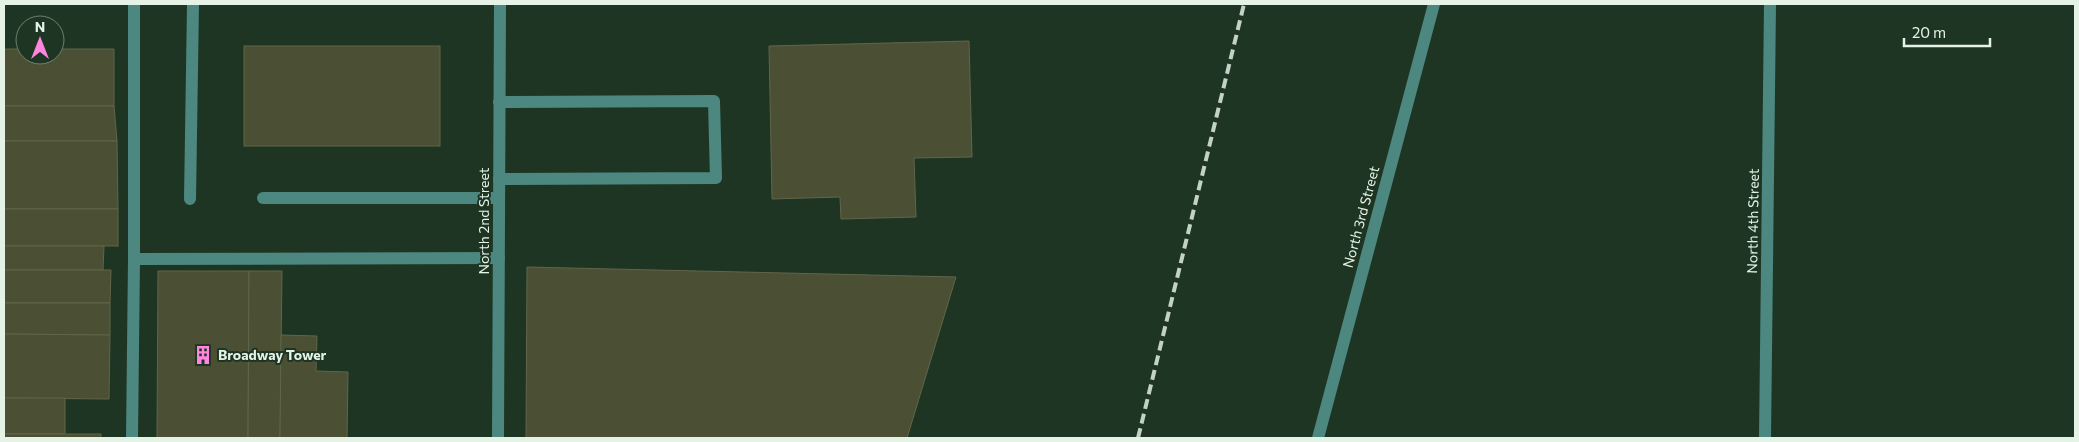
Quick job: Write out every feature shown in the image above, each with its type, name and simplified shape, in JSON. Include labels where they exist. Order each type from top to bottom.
[{"type":"street","points":[[132,438],[134,4]]},
{"type":"street","points":[[190,199],[193,4]]},
{"type":"street","name":"North 2nd Street","points":[[498,438],[500,4]]},
{"type":"street","name":"North 3rd Street","points":[[1318,438],[1434,4]]},
{"type":"street","name":"North 4th Street","points":[[1765,438],[1770,4]]},
{"type":"street","points":[[499,102],[714,101],[716,178],[499,179]]},
{"type":"street","points":[[264,198],[499,198]]},
{"type":"street","points":[[134,259],[499,258]]},
{"type":"building","points":[[969,41],[972,157],[914,158],[916,217],[841,219],[840,197],[772,199],[769,46]]},
{"type":"building","points":[[244,46],[440,46],[440,146],[244,146]]},
{"type":"building","points":[[4,49],[15,49],[15,65],[65,65],[65,49],[114,49],[114,106],[4,106]]},
{"type":"building","points":[[4,106],[114,106],[117,141],[4,141]]},
{"type":"building","points":[[4,141],[117,141],[118,209],[4,209]]},
{"type":"building","points":[[4,209],[118,209],[118,246],[4,246]]},
{"type":"building","points":[[4,246],[104,246],[103,270],[4,270]]},
{"type":"building","points":[[527,267],[956,277],[907,438],[526,438]]},
{"type":"building","points":[[4,270],[111,270],[110,303],[4,303]]},
{"type":"building","name":"Broadway Tower","points":[[158,271],[249,271],[248,438],[157,438]]},
{"type":"building","points":[[249,271],[282,271],[280,438],[248,438]]},
{"type":"building","points":[[4,303],[110,303],[110,335],[4,334]]},
{"type":"building","points":[[4,334],[110,335],[109,399],[4,398]]},
{"type":"building","points":[[281,335],[317,336],[316,371],[348,372],[347,438],[280,438]]},
{"type":"building","points":[[4,398],[65,398],[65,434],[4,434]]},
{"type":"building","points":[[4,434],[101,434],[101,438],[4,438]]},
{"type":"railway","points":[[1138,438],[1244,4]]},
{"type":"place","name":"Broadway Tower","points":[[203,355]]}]
